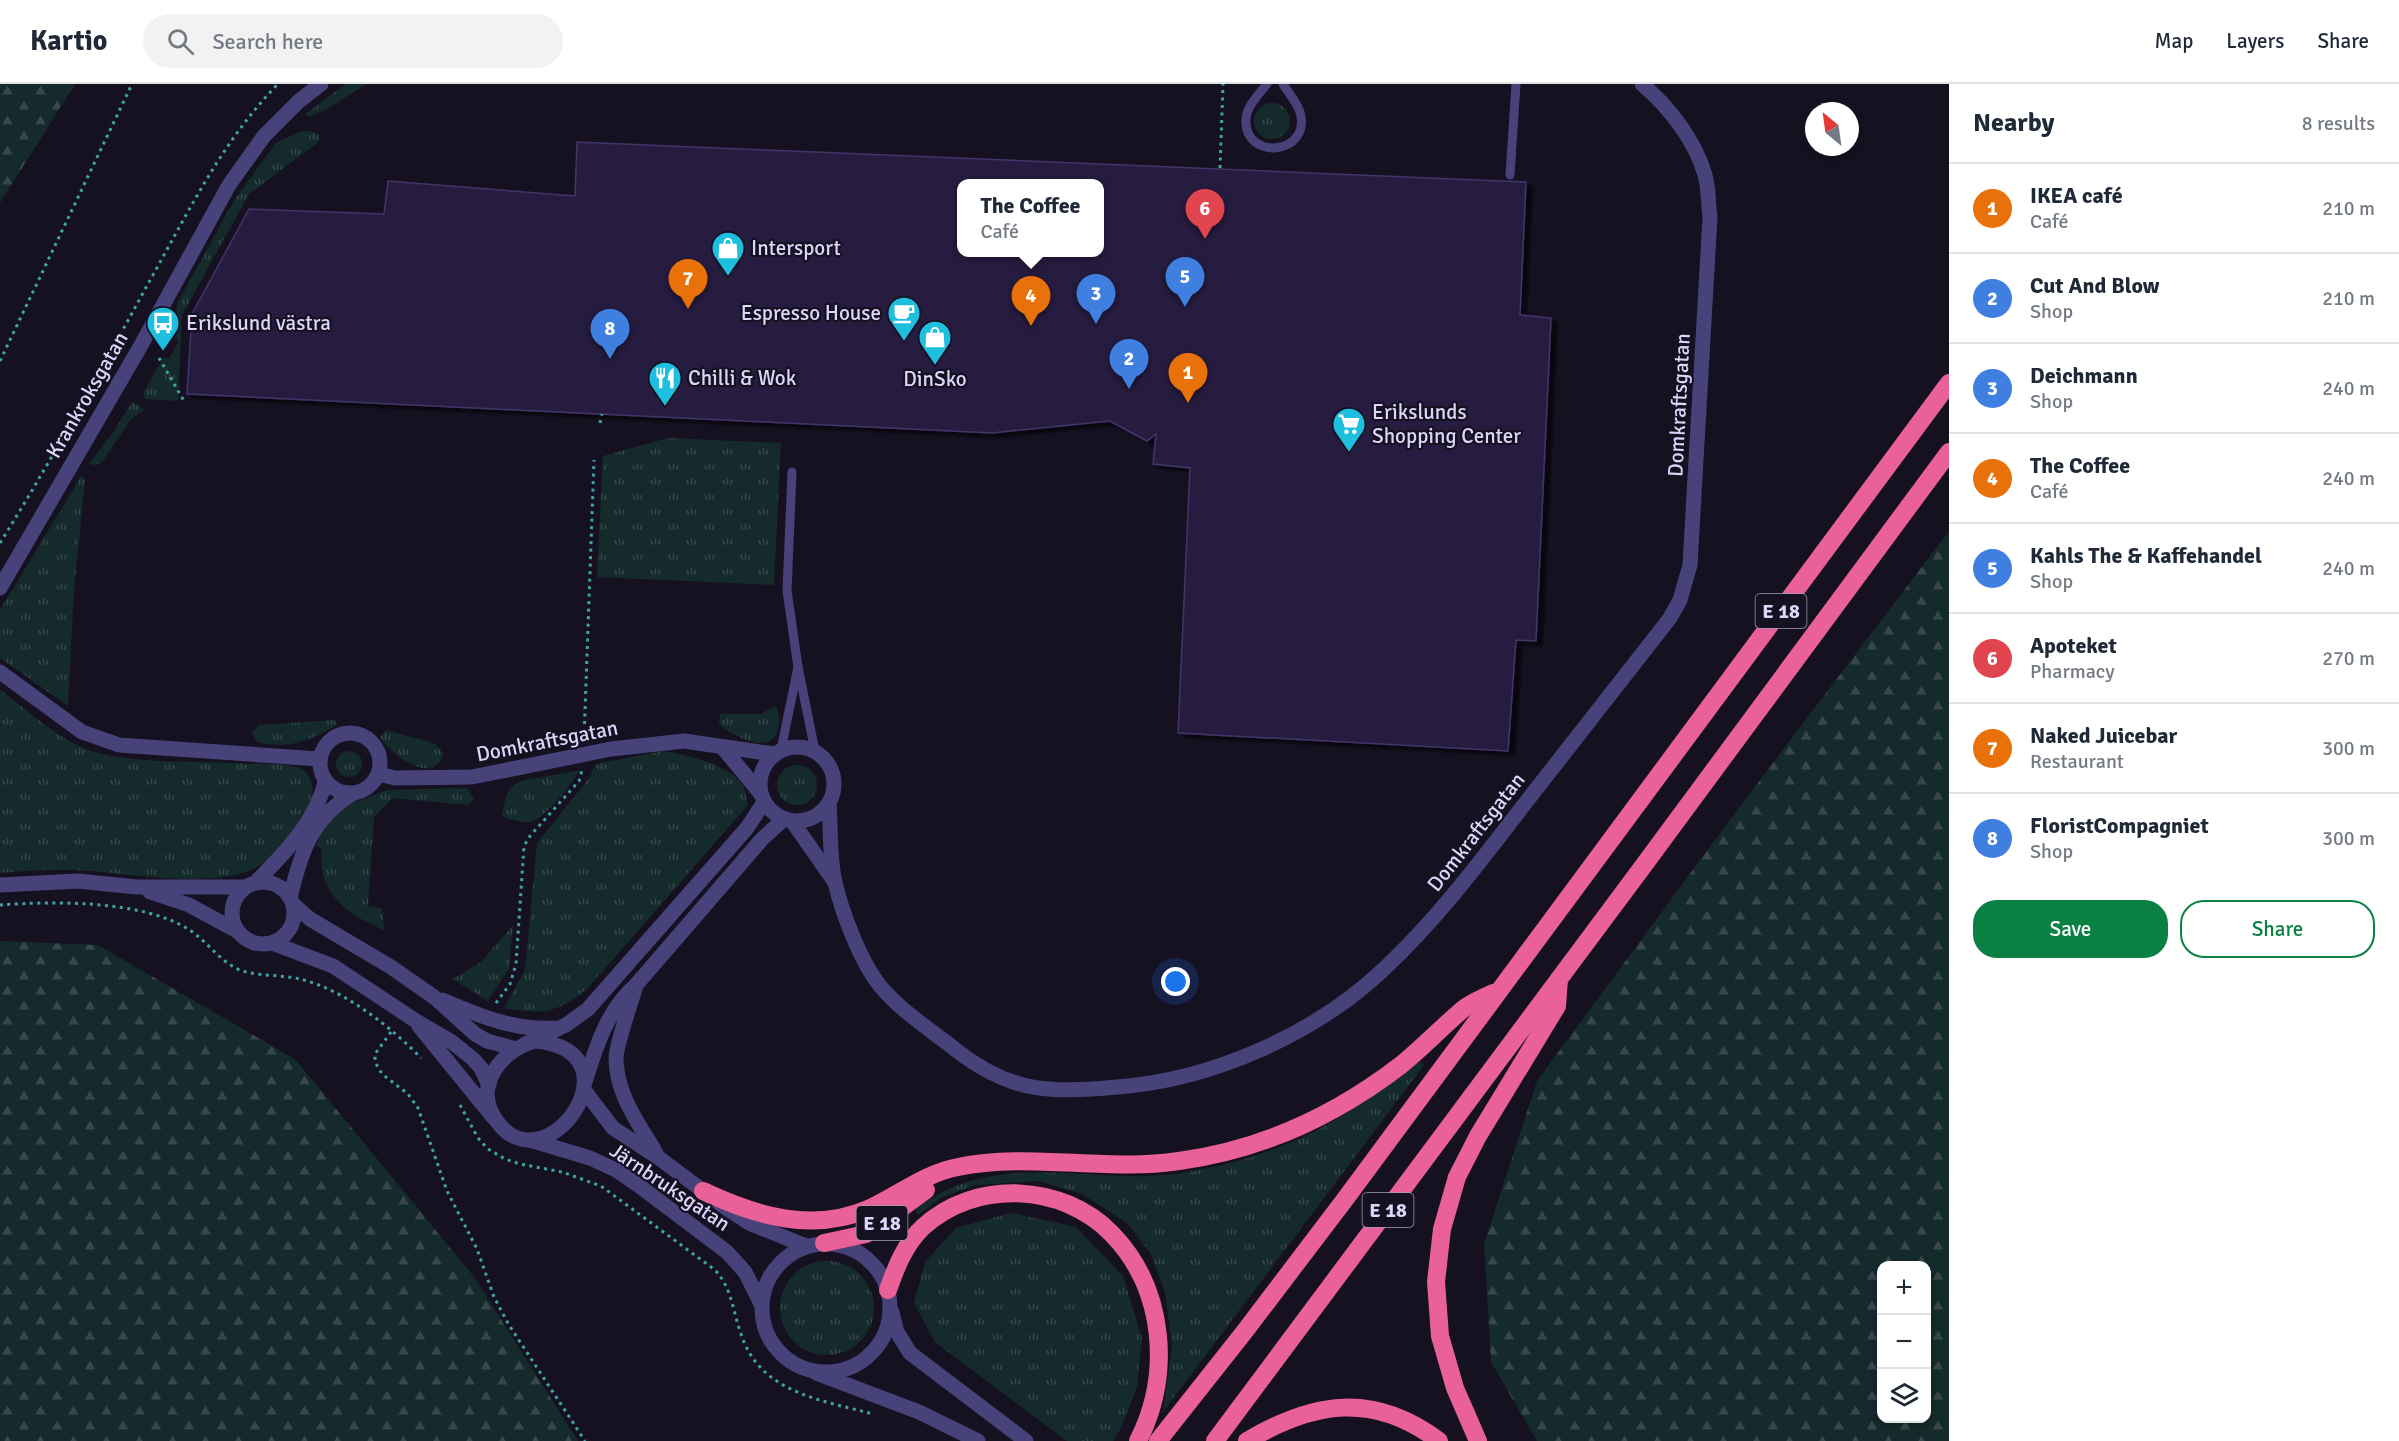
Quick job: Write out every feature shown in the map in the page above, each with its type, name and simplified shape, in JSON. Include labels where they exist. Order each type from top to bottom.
[{"type":"highway","name":"E 18","points":[[1158,1441],[1252,1322],[1949,383]]},
{"type":"highway","name":"E 18","points":[[1215,1441],[1949,452]]},
{"type":"highway","name":"E 18","points":[[1478,1441],[1455,1388],[1440,1336],[1436,1282],[1442,1229],[1457,1177],[1478,1136],[1557,1006],[1560,978]]},
{"type":"highway","name":"E 18","points":[[815,1245],[866,1234],[931,1186],[985,1167],[1013,1163],[1152,1165],[1206,1157],[1258,1143],[1309,1122],[1357,1096],[1408,1058],[1463,1009],[1500,989]]},
{"type":"highway","points":[[703,1191],[756,1213],[788,1220],[813,1221],[842,1218],[869,1209],[926,1177],[955,1167],[984,1162],[1013,1163]]},
{"type":"highway","name":"E 18","points":[[889,1298],[904,1249],[921,1228],[940,1213],[964,1200],[989,1194],[1015,1192],[1067,1203],[1090,1216],[1111,1232],[1128,1252],[1142,1275],[1151,1299],[1157,1326],[1160,1352],[1158,1379],[1152,1406],[1138,1441]]},
{"type":"highway","points":[[1247,1441],[1295,1416],[1320,1409],[1347,1407],[1373,1409],[1398,1416],[1422,1428],[1439,1441]]},
{"type":"street","name":"Krankroksgatan","points":[[0,588],[140,347],[229,185],[264,136],[299,101],[321,84]]},
{"type":"street","name":"Domkraftsgatan","points":[[788,820],[834,881],[868,969],[896,1002],[978,1068],[1011,1083],[1044,1090],[1131,1086],[1179,1077],[1228,1063],[1266,1047],[1314,1020],[1357,992],[1385,969],[1440,910],[1495,842],[1670,618],[1685,586],[1690,565],[1710,218],[1706,177],[1691,143],[1663,104],[1642,84]]},
{"type":"street","points":[[0,672],[82,732],[119,745],[320,759]]},
{"type":"street","points":[[136,887],[189,905],[237,931],[247,940],[259,944],[272,943],[283,937],[290,928],[294,916],[291,901],[309,837],[330,809],[352,794],[368,788],[378,774],[380,761],[376,749],[368,739],[357,734],[345,734],[333,738],[324,747],[320,759],[320,771],[325,782],[337,791],[352,794]]},
{"type":"street","name":"Domkraftsgatan","points":[[378,774],[395,778],[472,777],[610,749],[684,741],[723,748],[778,752]]},
{"type":"street","points":[[496,1121],[488,1102],[489,1085],[501,1060],[521,1046],[566,1025],[588,1009],[747,828],[762,798],[762,771],[778,752],[799,747],[815,751],[827,762],[833,775],[834,789],[829,803],[820,814],[810,819],[788,820],[772,812],[762,798],[723,748]]},
{"type":"street","points":[[237,931],[232,916],[234,900],[284,853],[313,814],[325,782]]},
{"type":"street","name":"Domkraftsgatan","points":[[829,803],[834,881]]},
{"type":"street","points":[[416,1022],[496,1121],[509,1132],[526,1139],[543,1138],[564,1125],[576,1111],[601,1034],[625,994],[636,985],[762,839],[788,820]]},
{"type":"street","points":[[0,885],[78,881],[136,887],[250,885],[269,882],[281,887],[291,901],[310,919],[391,967],[434,997],[475,1034],[487,1041],[521,1046],[536,1041],[551,1043],[564,1049],[575,1058],[582,1071],[585,1086]]},
{"type":"street","points":[[272,943],[333,966],[416,1022],[463,1050],[481,1068],[489,1085]]},
{"type":"street","points":[[636,985],[616,1056],[618,1076],[632,1113],[659,1158]]},
{"type":"street","points":[[434,997],[486,1018],[536,1028],[566,1025]]},
{"type":"street","name":"Järnbruksgatan","points":[[585,1086],[613,1128],[749,1223],[815,1245]]},
{"type":"street","name":"Järnbruksgatan","points":[[526,1139],[590,1158],[616,1170],[638,1185],[727,1252],[745,1272],[762,1306]]},
{"type":"street","points":[[978,1441],[919,1412],[835,1382],[788,1359],[778,1351],[764,1325],[762,1306],[769,1277],[778,1265],[789,1255],[815,1245],[843,1245],[862,1254],[875,1265],[889,1298],[897,1332],[910,1353],[1026,1441]]},
{"type":"street","points":[[811,1370],[824,1372],[844,1369],[863,1361],[880,1342],[889,1322],[889,1298]]},
{"type":"lane","points":[[1267,84],[1252,103],[1245,119],[1250,137],[1262,147],[1280,149],[1293,142],[1300,130],[1300,112],[1284,84]]},
{"type":"lane","points":[[1510,175],[1516,84]]},
{"type":"lane","points":[[792,472],[787,591],[798,667],[815,751]]},
{"type":"lane","points":[[778,752],[798,667]]},
{"type":"path","points":[[0,361],[132,84]]},
{"type":"path","points":[[0,543],[67,431],[223,152],[262,100],[278,84]]},
{"type":"path","points":[[1220,168],[1223,84]]},
{"type":"path","points":[[159,358],[184,401]]},
{"type":"path","points":[[600,423],[602,414]]},
{"type":"path","points":[[486,1018],[514,974],[524,846],[530,836],[579,781],[582,774],[594,460]]},
{"type":"path","points":[[0,905],[90,903],[153,915],[185,927],[202,938],[231,965],[245,972],[299,979],[330,990],[391,1032],[426,1063]]},
{"type":"path","points":[[391,1032],[375,1054],[375,1062],[382,1074],[408,1094],[418,1108],[447,1191],[477,1249],[499,1306],[585,1441]]},
{"type":"path","points":[[456,1099],[478,1138],[488,1149],[505,1159],[520,1164],[562,1172],[601,1186],[715,1270],[723,1279],[731,1297],[736,1321],[749,1354],[761,1370],[776,1383],[796,1393],[880,1416]]},
{"type":"green space","points":[[0,84],[75,84],[0,203]]},
{"type":"green space","points":[[346,84],[367,84],[324,110],[308,117],[305,114]]},
{"type":"green space","points":[[1272,103],[1285,108],[1290,121],[1285,134],[1272,139],[1259,134],[1254,121],[1259,108]]},
{"type":"green space","points":[[311,131],[318,134],[320,139],[317,143],[249,194],[182,315],[178,401],[146,399],[143,393],[164,357],[169,359],[179,341],[174,337],[173,322],[178,302],[235,199],[276,143],[299,132]]},
{"type":"green space","points":[[132,402],[145,410],[131,419],[102,462],[96,465],[89,464],[116,428]]},
{"type":"green space","points":[[668,438],[781,443],[774,585],[597,577],[603,456]]},
{"type":"green space","points":[[82,475],[85,480],[74,590],[68,706],[0,658],[0,610]]},
{"type":"green space","points":[[1949,531],[1949,1441],[1537,1441],[1491,1362],[1484,1244],[1537,1081],[1732,817]]},
{"type":"green space","points":[[0,690],[70,742],[96,752],[134,759],[297,767],[309,777],[313,794],[310,805],[290,836],[274,854],[249,871],[229,876],[186,879],[67,870],[0,873]]},
{"type":"green space","points":[[776,706],[779,716],[777,732],[770,741],[765,743],[740,738],[727,731],[719,723],[720,714],[760,714]]},
{"type":"green space","points":[[335,720],[337,725],[328,730],[308,739],[288,744],[267,744],[256,741],[252,732],[259,725]]},
{"type":"green space","points":[[386,730],[436,744],[443,754],[438,764],[430,768],[421,768],[402,758],[380,737]]},
{"type":"green space","points":[[349,751],[358,755],[362,764],[358,773],[349,777],[340,773],[336,764],[340,755]]},
{"type":"green space","points":[[664,751],[708,762],[729,772],[743,786],[748,805],[588,988],[568,1003],[549,1010],[529,1011],[504,1008],[525,970],[537,843],[590,777],[595,764]]},
{"type":"green space","points":[[797,765],[811,771],[817,785],[811,799],[797,805],[783,799],[777,785],[783,771]]},
{"type":"green space","points":[[580,770],[558,800],[536,819],[523,822],[502,816],[509,791],[521,781]]},
{"type":"green space","points":[[467,788],[474,799],[467,805],[393,798],[374,817],[368,906],[382,908],[384,930],[363,920],[337,900],[326,882],[321,850],[316,846],[322,830],[341,808],[387,790]]},
{"type":"green space","points":[[513,925],[509,969],[488,1001],[453,979],[481,962]]},
{"type":"green space","points":[[0,941],[98,945],[296,1060],[474,1277],[578,1441],[0,1441]]},
{"type":"green space","points":[[1420,1061],[1424,1065],[1163,1412],[1172,1346],[1165,1292],[1151,1254],[1127,1223],[1082,1194],[1039,1181],[975,1185],[941,1198],[918,1215],[915,1209],[953,1187],[993,1176],[1018,1173],[1123,1176],[1175,1174],[1219,1166],[1262,1154],[1303,1137],[1342,1116],[1382,1090]]},
{"type":"green space","points":[[1011,1213],[1076,1227],[1123,1276],[1142,1338],[1137,1387],[1121,1428],[1113,1441],[1067,1441],[935,1342],[914,1303],[925,1262],[956,1228]]},
{"type":"green space","points":[[827,1261],[845,1264],[860,1275],[871,1290],[874,1308],[871,1326],[860,1341],[845,1352],[827,1355],[809,1352],[794,1341],[783,1326],[780,1308],[783,1290],[794,1275],[809,1264]]},
{"type":"building","name":"Erikslunds Shopping Center","points":[[577,142],[1526,182],[1520,315],[1551,318],[1536,641],[1516,640],[1508,751],[1178,733],[1190,468],[1153,464],[1156,434],[1147,441],[1110,421],[992,433],[187,394],[192,314],[249,209],[384,214],[388,181],[575,196]]},
{"type":"place","name":"Apoteket","points":[[1205,239]]},
{"type":"place","name":"Intersport","points":[[728,277]]},
{"type":"place","name":"Kahls The & Kaffehandel","points":[[1185,307]]},
{"type":"place","name":"Naked Juicebar","points":[[688,309]]},
{"type":"place","name":"Deichmann","points":[[1096,324]]},
{"type":"place","name":"The Coffee","points":[[1031,326]]},
{"type":"place","name":"Espresso House","points":[[904,342]]},
{"type":"place","name":"Erikslund västra","points":[[163,352]]},
{"type":"place","name":"FloristCompagniet","points":[[610,359]]},
{"type":"place","name":"DinSko","points":[[935,366]]},
{"type":"place","name":"Cut And Blow","points":[[1129,389]]},
{"type":"place","name":"IKEA café","points":[[1188,403]]},
{"type":"place","name":"Chilli & Wok","points":[[665,407]]},
{"type":"place","name":"Erikslunds Shopping Center","points":[[1349,453]]}]
